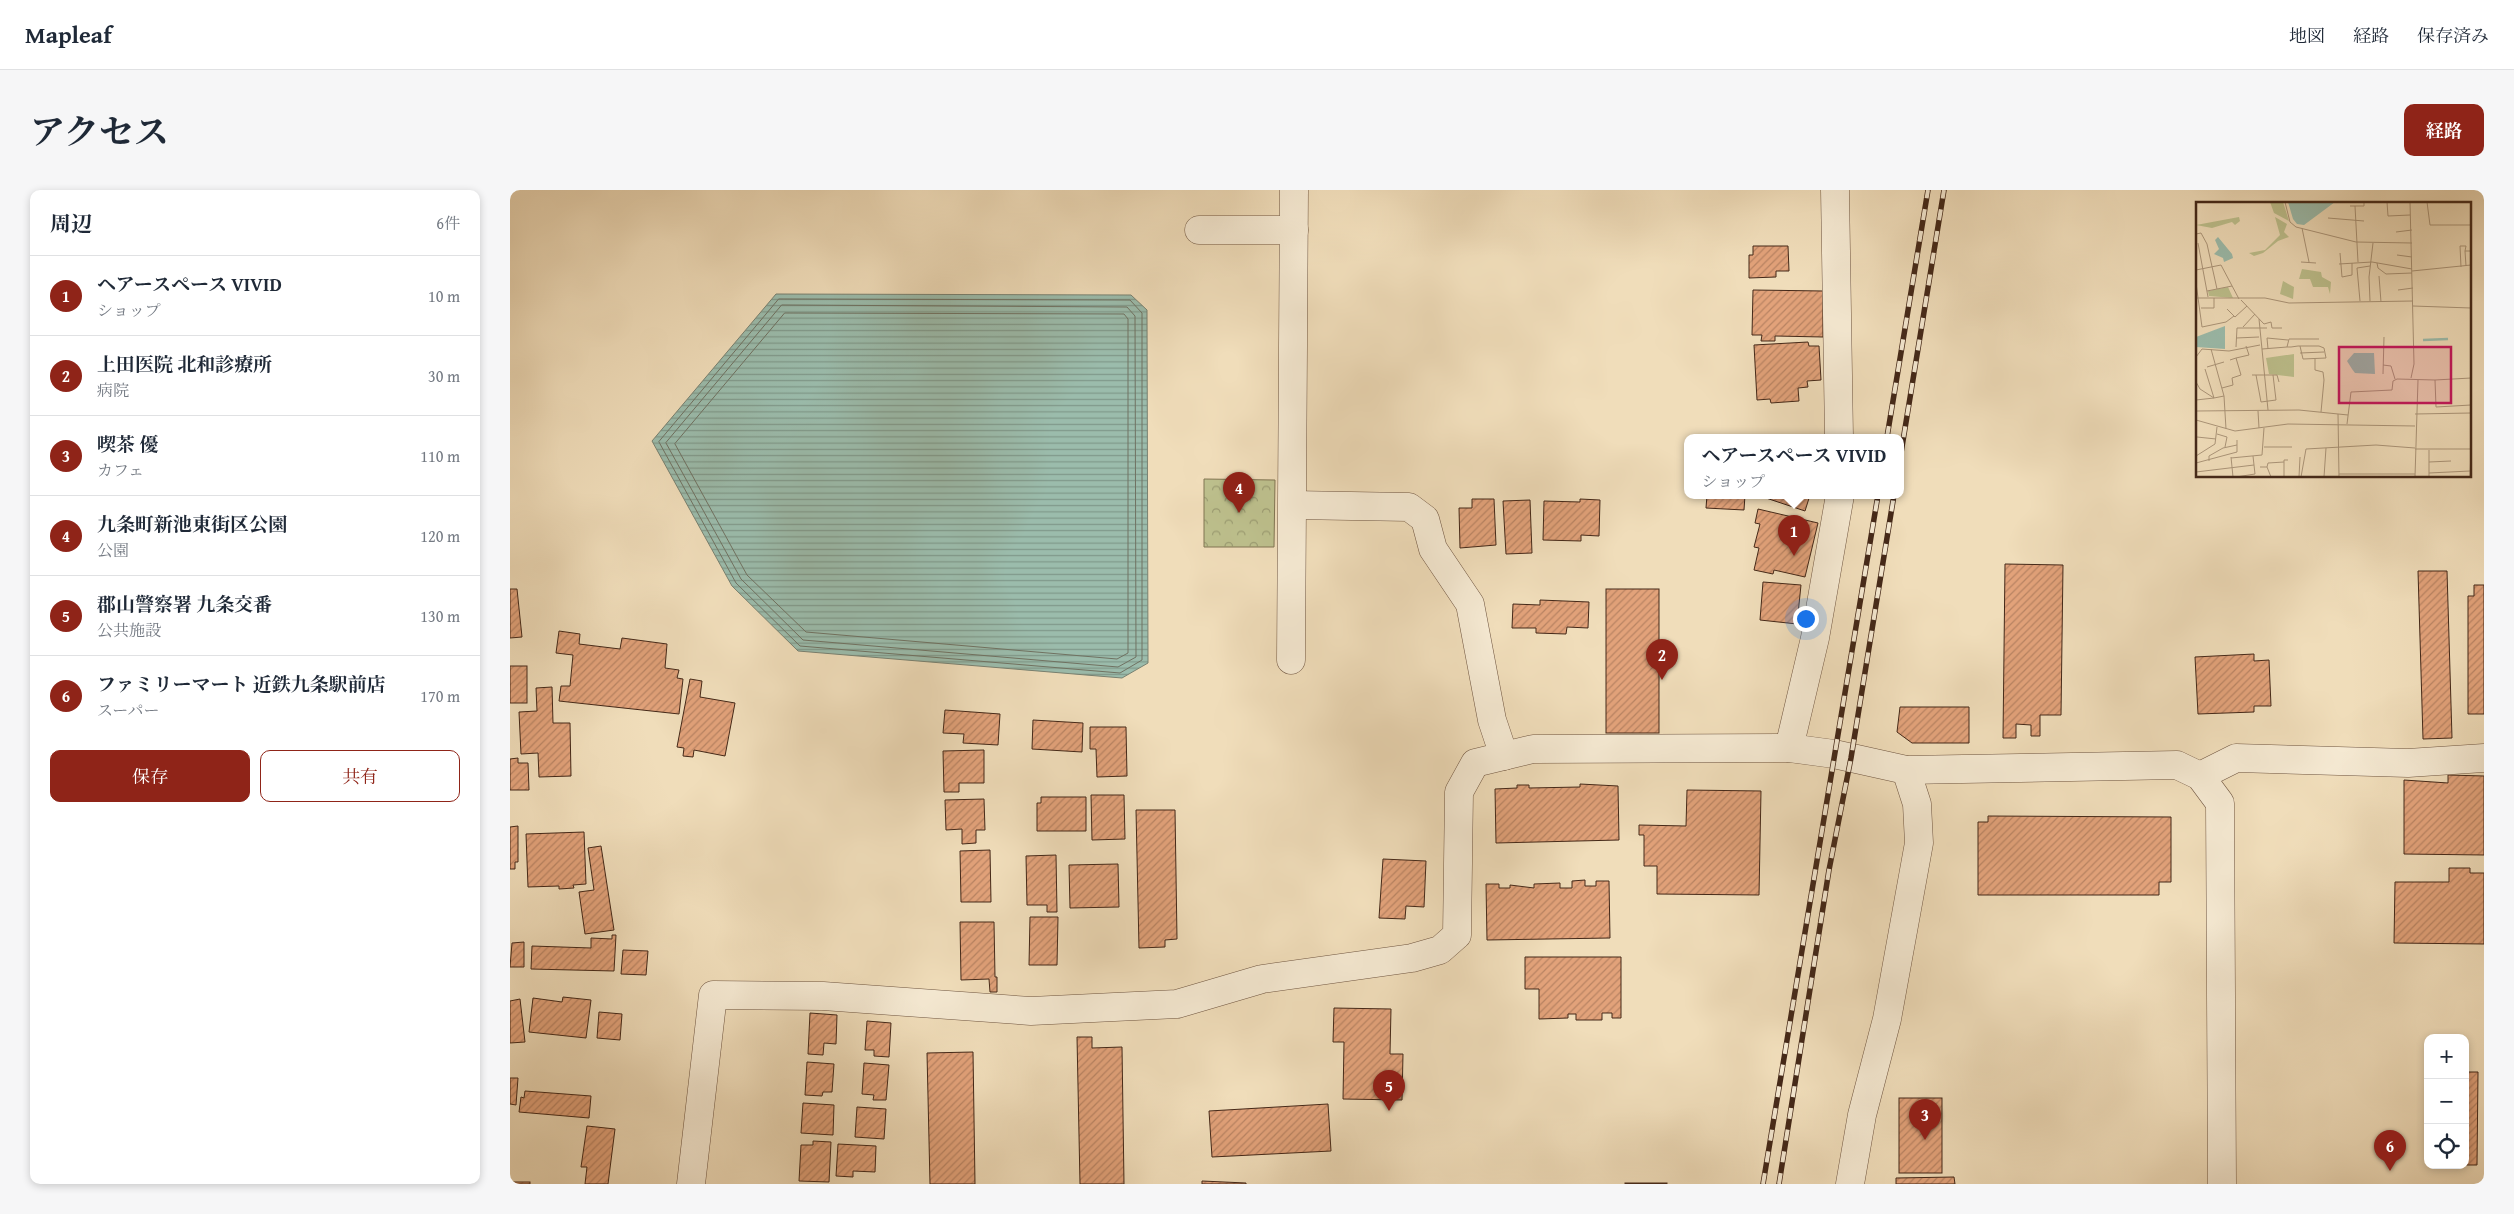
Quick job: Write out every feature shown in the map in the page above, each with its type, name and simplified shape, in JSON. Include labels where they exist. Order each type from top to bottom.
[{"type":"street","points":[[1291,660],[1294,190]]},
{"type":"street","points":[[1835,190],[1839,434]]},
{"type":"street","points":[[1199,230],[1294,230]]},
{"type":"street","points":[[1789,748],[1814,638],[1839,499]]},
{"type":"street","points":[[1293,505],[1409,507],[1425,519],[1433,549],[1470,604],[1492,720],[1504,756]]},
{"type":"street","points":[[691,1184],[713,995],[823,996],[1031,1011],[1177,1004],[1262,979],[1412,958],[1440,950],[1457,935],[1459,792],[1474,763],[1533,749],[1789,748],[1834,754],[1906,770],[2177,765],[2200,776],[2220,803],[2222,1184]]},
{"type":"street","points":[[2200,776],[2236,758],[2408,763],[2484,758]]},
{"type":"street","points":[[1850,1184],[1862,1115],[1887,1019],[1919,842],[1917,804],[1906,770]]},
{"type":"green space","points":[[1204,479],[1275,480],[1274,547],[1204,547]]},
{"type":"water","points":[[776,294],[1131,295],[1147,310],[1148,663],[1122,678],[798,651],[732,586],[652,441]]},
{"type":"building","points":[[1753,246],[1788,246],[1789,271],[1776,271],[1776,277],[1749,278],[1749,255],[1753,255]]},
{"type":"building","points":[[1753,290],[1823,291],[1823,337],[1775,336],[1775,341],[1761,341],[1762,335],[1752,335]]},
{"type":"building","points":[[1808,342],[1809,346],[1819,346],[1821,380],[1807,381],[1808,387],[1798,388],[1799,401],[1771,403],[1770,399],[1757,400],[1754,345]]},
{"type":"building","points":[[1472,499],[1494,499],[1496,545],[1460,548],[1459,508],[1472,508]]},
{"type":"building","points":[[1580,499],[1600,500],[1599,536],[1581,535],[1581,541],[1543,540],[1544,501],[1580,502]]},
{"type":"building","points":[[1707,499],[1745,499],[1744,510],[1706,508]]},
{"type":"building","points":[[1769,499],[1809,499],[1805,511]]},
{"type":"building","points":[[1530,500],[1532,553],[1506,554],[1503,501]]},
{"type":"building","points":[[1758,509],[1818,523],[1805,577],[1774,570],[1773,574],[1754,570],[1759,548],[1754,547],[1760,524],[1755,523]]},
{"type":"building","points":[[2005,564],[2063,565],[2061,715],[2040,715],[2040,736],[2031,736],[2031,725],[2016,724],[2016,738],[2003,738]]},
{"type":"building","points":[[2418,571],[2447,571],[2452,738],[2423,739]]},
{"type":"building","points":[[1763,582],[1801,585],[1797,624],[1760,620]]},
{"type":"building","points":[[2474,585],[2484,585],[2484,714],[2468,714],[2468,596],[2474,596]]},
{"type":"building","points":[[510,589],[517,589],[522,637],[510,638]]},
{"type":"building","points":[[1606,589],[1659,589],[1659,733],[1606,733]]},
{"type":"building","points":[[1540,600],[1589,602],[1588,628],[1567,627],[1566,634],[1536,633],[1536,628],[1512,628],[1513,604],[1540,605]]},
{"type":"building","points":[[559,631],[580,634],[579,644],[620,649],[622,638],[667,644],[665,668],[679,670],[677,678],[683,679],[679,714],[559,701],[561,686],[570,686],[573,655],[556,653]]},
{"type":"building","points":[[2254,654],[2254,661],[2269,660],[2271,706],[2254,706],[2254,712],[2198,714],[2195,657]]},
{"type":"building","points":[[510,666],[527,666],[527,703],[510,703]]},
{"type":"building","points":[[690,679],[702,681],[700,697],[735,703],[725,756],[694,750],[693,757],[683,756],[684,748],[677,747]]},
{"type":"building","points":[[552,687],[553,723],[570,723],[571,776],[539,777],[538,753],[521,754],[519,712],[537,711],[536,688]]},
{"type":"building","points":[[1900,707],[1969,707],[1969,743],[1912,743],[1897,732]]},
{"type":"building","points":[[945,710],[1000,714],[998,745],[963,743],[964,734],[943,733]]},
{"type":"building","points":[[1033,720],[1083,723],[1082,752],[1032,749]]},
{"type":"building","points":[[1090,727],[1126,727],[1127,776],[1097,777],[1096,749],[1090,749]]},
{"type":"building","points":[[984,750],[984,783],[959,783],[959,792],[944,792],[943,751]]},
{"type":"building","points":[[518,758],[518,763],[528,763],[529,790],[510,790],[510,759]]},
{"type":"building","points":[[2448,775],[2484,776],[2484,855],[2404,854],[2404,780],[2448,783]]},
{"type":"building","points":[[1580,784],[1618,786],[1619,840],[1496,843],[1495,789],[1517,788],[1517,785],[1529,785],[1529,788],[1580,787]]},
{"type":"building","points":[[1687,790],[1761,791],[1759,895],[1657,894],[1657,866],[1644,866],[1644,835],[1639,835],[1639,825],[1686,826]]},
{"type":"building","points":[[1091,795],[1124,795],[1125,839],[1092,840]]},
{"type":"building","points":[[1041,797],[1086,797],[1086,831],[1037,831],[1037,803],[1041,803]]},
{"type":"building","points":[[984,799],[985,830],[976,830],[976,843],[962,844],[962,829],[946,830],[945,800]]},
{"type":"building","points":[[1136,810],[1175,810],[1177,939],[1165,940],[1165,947],[1139,948]]},
{"type":"building","points":[[1988,816],[2171,817],[2171,882],[2159,882],[2159,895],[1978,895],[1978,822],[1988,822]]},
{"type":"building","points":[[518,826],[518,862],[515,862],[515,869],[510,869],[510,827]]},
{"type":"building","points":[[584,832],[586,884],[573,885],[574,888],[559,889],[559,886],[528,887],[526,834]]},
{"type":"building","points":[[601,846],[614,930],[585,934],[579,892],[594,890],[588,848]]},
{"type":"building","points":[[990,850],[991,902],[961,902],[960,851]]},
{"type":"building","points":[[1056,855],[1057,912],[1047,912],[1047,905],[1027,905],[1026,856]]},
{"type":"building","points":[[1383,859],[1426,861],[1424,907],[1406,906],[1405,919],[1379,918]]},
{"type":"building","points":[[1118,864],[1119,907],[1070,908],[1069,865]]},
{"type":"building","points":[[2449,868],[2470,868],[2470,873],[2484,873],[2484,944],[2394,943],[2395,882],[2449,882]]},
{"type":"building","points":[[1585,880],[1585,886],[1596,886],[1596,881],[1609,881],[1610,938],[1487,940],[1486,884],[1499,884],[1499,888],[1510,888],[1510,885],[1534,888],[1534,884],[1560,883],[1560,888],[1572,888],[1572,881]]},
{"type":"building","points":[[1030,917],[1058,917],[1057,965],[1029,965]]},
{"type":"building","points":[[960,922],[994,922],[997,992],[990,992],[989,979],[961,980]]},
{"type":"building","points":[[612,935],[616,935],[614,971],[531,969],[532,946],[591,948],[591,938],[612,939]]},
{"type":"building","points":[[524,942],[524,967],[510,967],[512,943]]},
{"type":"building","points":[[623,950],[648,951],[646,975],[621,974]]},
{"type":"building","points":[[1525,957],[1621,957],[1621,1018],[1612,1018],[1612,1013],[1602,1013],[1602,1020],[1576,1020],[1576,1014],[1568,1014],[1568,1018],[1539,1019],[1539,989],[1525,989]]},
{"type":"building","points":[[563,997],[591,1000],[586,1038],[529,1032],[533,998],[562,1002]]},
{"type":"building","points":[[520,999],[525,1042],[510,1043],[510,1001]]},
{"type":"building","points":[[1334,1008],[1391,1009],[1390,1054],[1403,1054],[1402,1100],[1343,1099],[1344,1042],[1333,1042]]},
{"type":"building","points":[[599,1012],[622,1014],[620,1040],[597,1038]]},
{"type":"building","points":[[810,1013],[837,1015],[836,1044],[824,1043],[823,1055],[808,1054]]},
{"type":"building","points":[[867,1021],[891,1023],[889,1057],[874,1056],[874,1050],[865,1050]]},
{"type":"building","points":[[1077,1037],[1092,1037],[1092,1048],[1122,1047],[1124,1184],[1080,1184]]},
{"type":"building","points":[[973,1052],[975,1184],[930,1184],[927,1053]]},
{"type":"building","points":[[807,1062],[834,1064],[832,1092],[823,1092],[822,1096],[805,1095]]},
{"type":"building","points":[[864,1063],[889,1065],[886,1100],[873,1100],[874,1095],[862,1094]]},
{"type":"building","points":[[2469,1072],[2478,1072],[2477,1165],[2469,1165]]},
{"type":"building","points":[[510,1078],[518,1078],[516,1105],[510,1104]]},
{"type":"building","points":[[525,1091],[591,1096],[589,1118],[519,1112],[521,1097],[524,1098]]},
{"type":"building","points":[[1899,1098],[1942,1098],[1942,1173],[1899,1173]]},
{"type":"building","points":[[803,1103],[834,1105],[833,1135],[801,1133]]},
{"type":"building","points":[[1328,1104],[1331,1151],[1212,1157],[1209,1111]]},
{"type":"building","points":[[857,1107],[886,1109],[884,1139],[855,1137]]},
{"type":"building","points":[[587,1126],[615,1129],[608,1184],[585,1184],[587,1167],[581,1167]]},
{"type":"building","points":[[813,1141],[831,1142],[829,1182],[799,1181],[801,1145],[813,1145]]},
{"type":"building","points":[[838,1144],[876,1146],[875,1172],[853,1171],[853,1177],[836,1176]]},
{"type":"building","points":[[1954,1177],[1955,1184],[1896,1184],[1896,1178]]},
{"type":"building","points":[[1202,1181],[1246,1183],[1246,1184],[1202,1184]]},
{"type":"building","points":[[510,1182],[530,1182],[530,1184],[510,1184]]},
{"type":"building","points":[[1667,1183],[1667,1184],[1625,1184]]},
{"type":"railway","points":[[1887,434],[1928,190]]},
{"type":"railway","points":[[1904,435],[1944,190]]},
{"type":"railway","points":[[1763,1184],[1877,499]]},
{"type":"railway","points":[[1779,1184],[1829,870],[1851,758],[1893,499]]},
{"type":"place","name":"九条町新池東街区公園","points":[[1239,513]]},
{"type":"place","name":"ヘアースペース VIVID","points":[[1794,556]]},
{"type":"place","name":"上田医院 北和診療所","points":[[1662,680]]},
{"type":"place","name":"郡山警察署 九条交番","points":[[1389,1111]]},
{"type":"place","name":"喫茶 優","points":[[1925,1140]]},
{"type":"place","name":"ファミリーマート 近鉄九条駅前店","points":[[2390,1171]]}]
